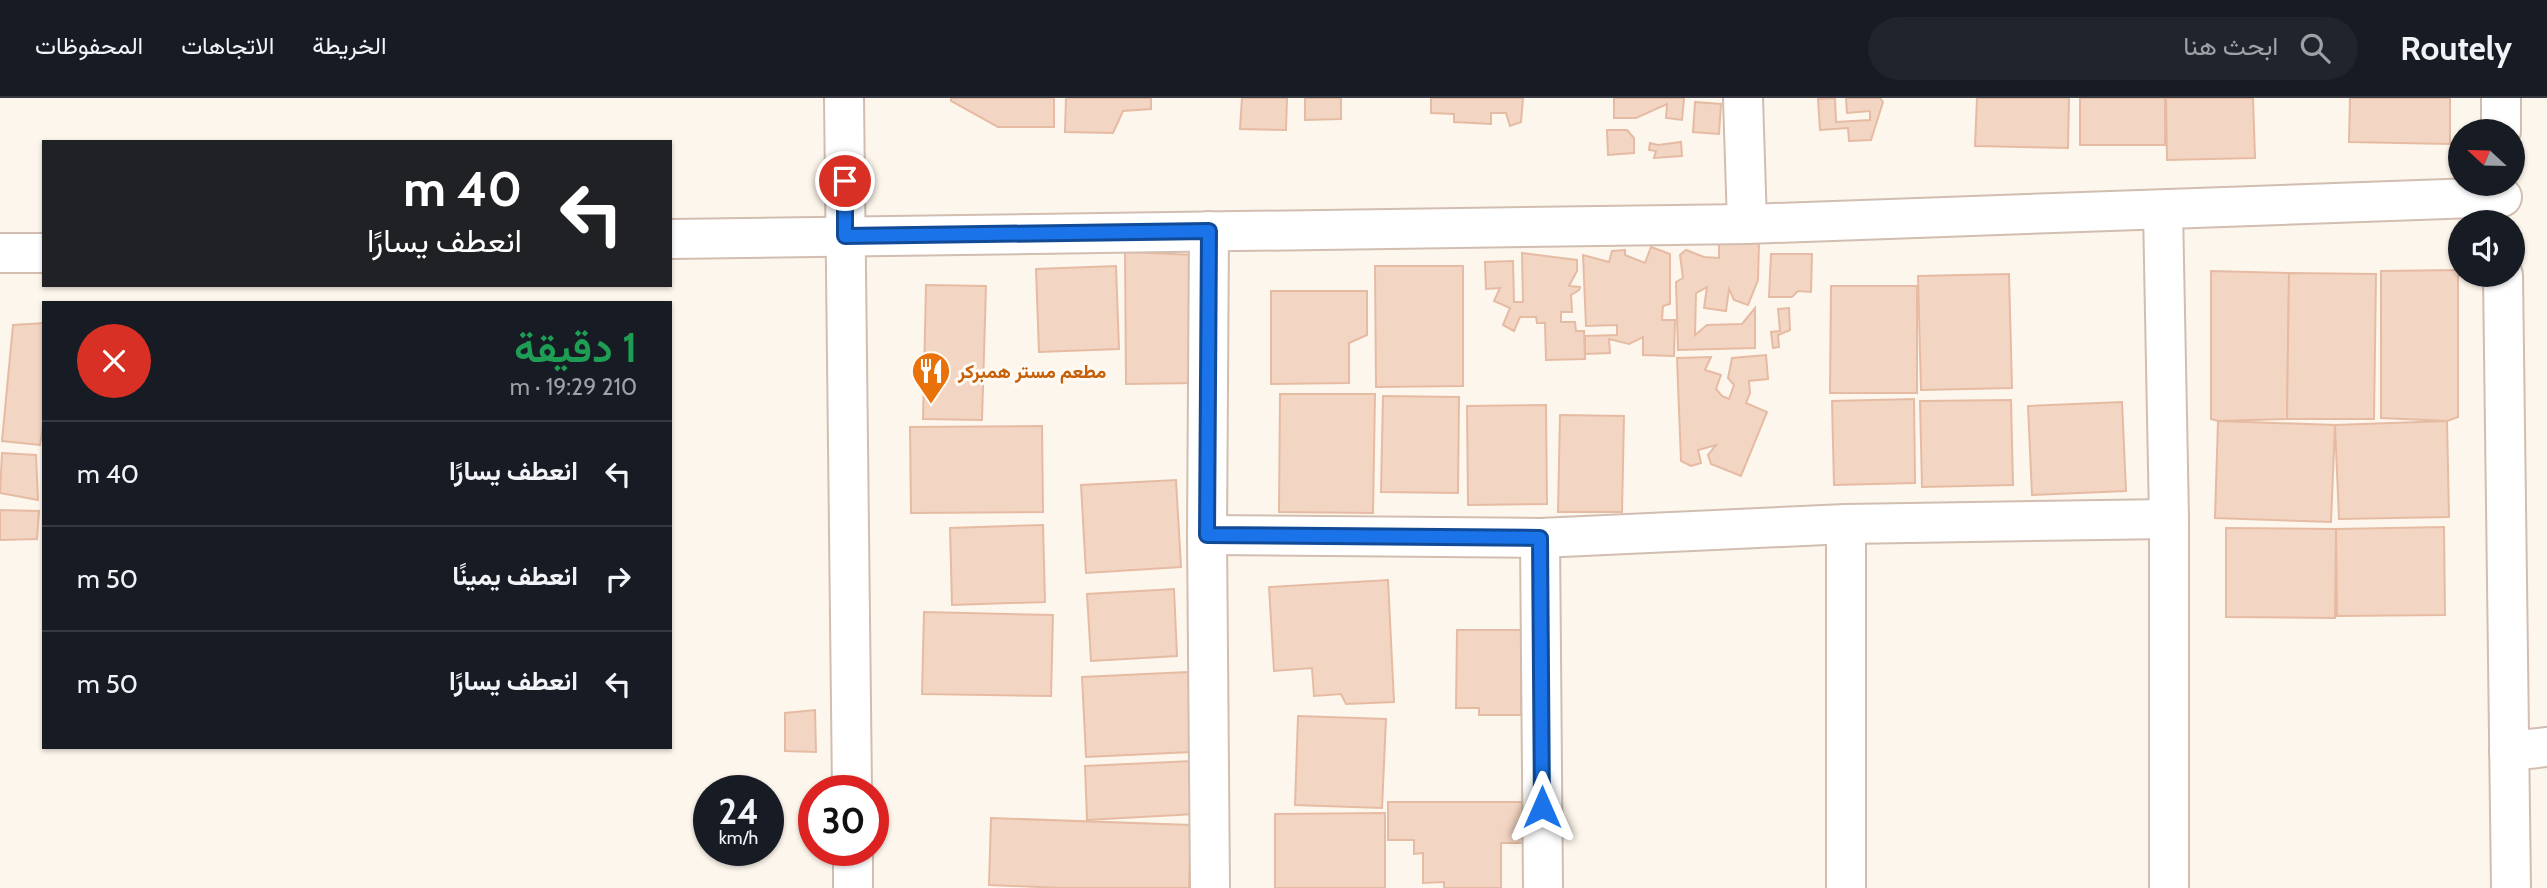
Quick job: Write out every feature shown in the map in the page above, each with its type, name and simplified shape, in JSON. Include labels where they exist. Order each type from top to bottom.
[{"type":"street","points":[[844,98],[852,775]]},
{"type":"street","points":[[1744,98],[1747,224]]},
{"type":"street","points":[[2501,98],[2501,119]]},
{"type":"street","points":[[672,239],[1747,224],[2502,201]]},
{"type":"street","points":[[2163,210],[2169,519],[2169,888]]},
{"type":"street","points":[[1209,231],[1207,535],[1210,888]]},
{"type":"street","points":[[0,253],[42,253]]},
{"type":"street","points":[[2503,287],[2511,888]]},
{"type":"street","points":[[1207,535],[1540,538],[1846,524],[2169,519]]},
{"type":"street","points":[[1846,524],[1846,888]]},
{"type":"street","points":[[1540,538],[1543,888]]},
{"type":"street","points":[[2509,751],[2547,747]]},
{"type":"street","points":[[853,866],[853,888]]},
{"type":"building","points":[[951,98],[1054,98],[1054,127],[998,127],[951,101]]},
{"type":"building","points":[[1066,98],[1151,98],[1151,109],[1123,111],[1113,133],[1065,132]]},
{"type":"building","points":[[1242,98],[1287,98],[1286,130],[1240,129]]},
{"type":"building","points":[[1305,98],[1341,98],[1341,119],[1305,120]]},
{"type":"building","points":[[1431,98],[1523,98],[1521,122],[1510,126],[1506,113],[1491,113],[1491,124],[1454,122],[1454,114],[1431,113]]},
{"type":"building","points":[[1614,98],[1684,98],[1682,120],[1666,118],[1667,104],[1636,118],[1614,118]]},
{"type":"building","points":[[1835,98],[1836,122],[1870,120],[1870,111],[1847,113],[1846,98],[1880,98],[1883,102],[1871,140],[1849,141],[1848,128],[1820,130],[1818,99]]},
{"type":"building","points":[[1977,98],[2069,98],[2068,148],[1975,146]]},
{"type":"building","points":[[2080,98],[2165,98],[2165,145],[2080,145]]},
{"type":"building","points":[[2166,98],[2253,98],[2255,158],[2167,160]]},
{"type":"building","points":[[2350,98],[2450,98],[2448,144],[2349,142]]},
{"type":"building","points":[[1695,102],[1721,104],[1719,134],[1693,132]]},
{"type":"building","points":[[1607,130],[1627,130],[1634,138],[1634,153],[1608,155]]},
{"type":"building","points":[[1681,142],[1682,156],[1654,158],[1656,151],[1649,150],[1650,143],[1658,145]]},
{"type":"building","points":[[1719,240],[1759,242],[1758,280],[1748,305],[1734,300],[1729,289],[1726,311],[1704,308],[1707,287],[1696,293],[1695,335],[1707,325],[1742,324],[1755,308],[1755,348],[1678,350],[1676,282],[1683,278],[1680,255],[1686,250],[1704,257],[1719,258]]},
{"type":"building","points":[[1651,247],[1670,254],[1670,304],[1663,306],[1662,320],[1675,320],[1674,356],[1643,355],[1643,337],[1629,344],[1609,339],[1610,353],[1585,354],[1585,336],[1617,335],[1617,325],[1586,326],[1583,255],[1609,262],[1612,251],[1625,250],[1625,255],[1645,263]]},
{"type":"building","points":[[1125,252],[1197,255],[1195,383],[1126,384]]},
{"type":"building","points":[[1522,253],[1577,260],[1577,271],[1569,286],[1580,287],[1571,295],[1572,312],[1561,312],[1561,322],[1575,322],[1576,331],[1584,331],[1585,359],[1546,360],[1545,323],[1537,323],[1536,317],[1520,317],[1514,331],[1503,325],[1510,308],[1494,301],[1500,288],[1486,289],[1485,262],[1513,261],[1514,302],[1523,302]]},
{"type":"building","points":[[1771,254],[1812,254],[1811,292],[1798,291],[1792,297],[1769,297]]},
{"type":"building","points":[[1116,266],[1119,349],[1039,352],[1036,269]]},
{"type":"building","points":[[1375,266],[1463,266],[1463,386],[1376,387]]},
{"type":"building","points":[[2448,270],[2448,287],[2458,287],[2458,417],[2447,421],[2381,418],[2381,271]]},
{"type":"building","points":[[2211,271],[2289,273],[2287,419],[2211,419]]},
{"type":"building","points":[[2289,273],[2376,274],[2374,419],[2287,419]]},
{"type":"building","points":[[2009,274],[2012,388],[1921,390],[1918,276]]},
{"type":"building","points":[[926,285],[986,286],[982,420],[923,419]]},
{"type":"building","points":[[1831,286],[1917,286],[1917,393],[1830,393]]},
{"type":"building","points":[[1271,291],[1367,291],[1367,335],[1349,343],[1349,383],[1271,384]]},
{"type":"building","points":[[1789,308],[1790,330],[1778,335],[1779,347],[1773,348],[1771,332],[1780,331],[1778,309]]},
{"type":"building","points":[[42,323],[40,445],[2,441],[13,325]]},
{"type":"building","points":[[1766,355],[1768,379],[1749,381],[1750,393],[1746,403],[1767,412],[1741,476],[1711,464],[1708,455],[1716,445],[1698,450],[1701,463],[1691,466],[1681,461],[1677,358],[1711,357],[1705,370],[1721,375],[1716,389],[1729,399],[1734,385],[1728,378],[1732,358]]},
{"type":"building","points":[[1280,394],[1375,394],[1373,513],[1279,512]]},
{"type":"building","points":[[1383,396],[1459,397],[1458,493],[1381,492]]},
{"type":"building","points":[[1914,399],[1915,483],[1834,485],[1832,401]]},
{"type":"building","points":[[2011,400],[2013,485],[1922,487],[1920,401]]},
{"type":"building","points":[[2122,402],[2126,491],[2032,495],[2028,406]]},
{"type":"building","points":[[1546,405],[1547,504],[1468,505],[1467,406]]},
{"type":"building","points":[[1560,415],[1624,416],[1622,512],[1558,512]]},
{"type":"building","points":[[2218,421],[2335,425],[2331,522],[2215,518]]},
{"type":"building","points":[[2447,421],[2449,517],[2339,519],[2335,425]]},
{"type":"building","points":[[1042,426],[1043,512],[911,513],[910,427]]},
{"type":"building","points":[[2,453],[36,455],[38,500],[0,493]]},
{"type":"building","points":[[1176,480],[1181,567],[1086,573],[1081,485]]},
{"type":"building","points":[[0,510],[39,511],[37,539],[0,540]]},
{"type":"building","points":[[1043,525],[1045,602],[952,605],[950,528]]},
{"type":"building","points":[[2444,527],[2445,615],[2337,616],[2336,529]]},
{"type":"building","points":[[2226,528],[2336,529],[2335,618],[2226,617]]},
{"type":"building","points":[[1388,580],[1394,702],[1346,704],[1341,694],[1314,696],[1312,668],[1274,671],[1269,587]]},
{"type":"building","points":[[1174,589],[1177,656],[1091,661],[1087,594]]},
{"type":"building","points":[[924,612],[1053,615],[1051,696],[922,694]]},
{"type":"building","points":[[1457,630],[1521,630],[1521,715],[1479,715],[1479,708],[1456,708]]},
{"type":"building","points":[[1188,672],[1191,752],[1086,757],[1082,677]]},
{"type":"building","points":[[815,710],[816,752],[785,751],[785,713]]},
{"type":"building","points":[[1298,716],[1386,719],[1382,808],[1295,805]]},
{"type":"building","points":[[1192,761],[1195,814],[1087,820],[1085,766]]},
{"type":"building","points":[[1388,802],[1542,802],[1542,843],[1501,843],[1501,888],[1444,888],[1444,882],[1423,883],[1423,853],[1414,854],[1414,840],[1388,840]]},
{"type":"building","points":[[1385,813],[1385,888],[1275,888],[1275,814]]},
{"type":"building","points":[[991,818],[1191,825],[1189,888],[989,885]]},
{"type":"place","name":"مطعم مستر همبركر","points":[[931,405]]},
{"type":"route","points":[[845,181],[845,236],[1209,231],[1207,535],[1540,538],[1542,807]]}]
